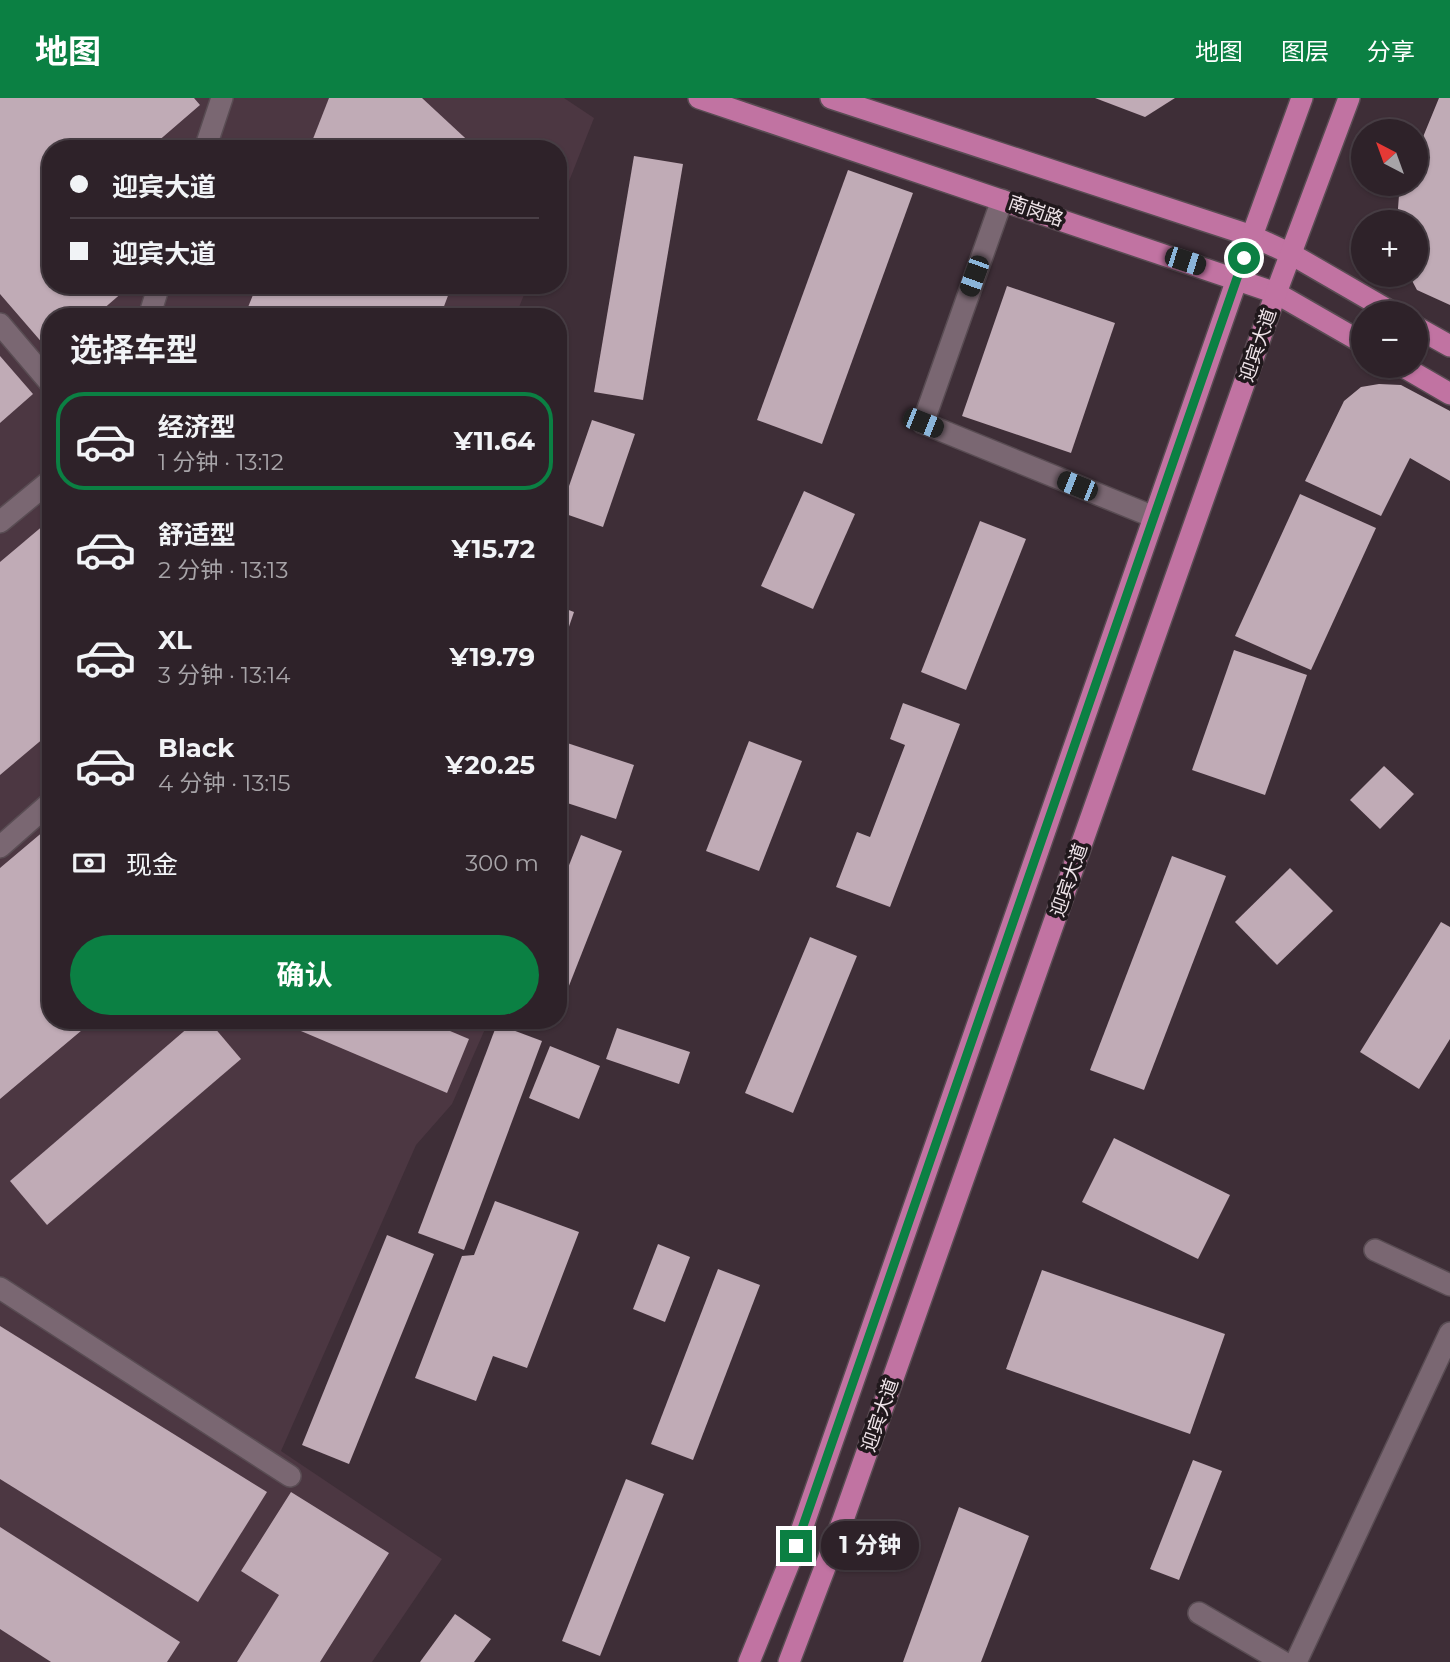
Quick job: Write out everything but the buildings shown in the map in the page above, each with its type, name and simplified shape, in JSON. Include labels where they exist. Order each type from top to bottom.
[{"type":"main road","name":"南岗路","points":[[699,98],[1276,293],[1351,336]]},
{"type":"main road","points":[[831,98],[1252,236],[1291,254],[1372,301]]},
{"type":"main road","name":"迎宾大道","points":[[749,1662],[796,1546],[1252,236],[1303,98]]},
{"type":"main road","name":"迎宾大道","points":[[789,1662],[843,1520],[1276,293],[1349,98]]},
{"type":"main road","points":[[1428,334],[1450,346]]},
{"type":"main road","points":[[1423,378],[1450,394]]},
{"type":"street","points":[[208,140],[222,98]]},
{"type":"street","points":[[1002,200],[923,423],[1154,517]]},
{"type":"street","points":[[0,324],[42,373]]},
{"type":"street","points":[[0,522],[42,487]]},
{"type":"street","points":[[0,847],[42,810]]},
{"type":"street","points":[[1375,1250],[1450,1285]]},
{"type":"street","points":[[0,1288],[290,1476]]},
{"type":"street","points":[[1296,1662],[1450,1333]]},
{"type":"street","points":[[1199,1613],[1283,1662]]},
{"type":"shaded area","points":[[0,98],[564,98],[594,118],[567,186],[567,140],[42,140],[42,294],[524,294],[519,308],[42,308],[42,1029],[485,1029],[452,1104],[416,1145],[281,1451],[442,1559],[372,1662],[0,1662]]},
{"type":"route","points":[[796,1546],[1244,258]]}]
